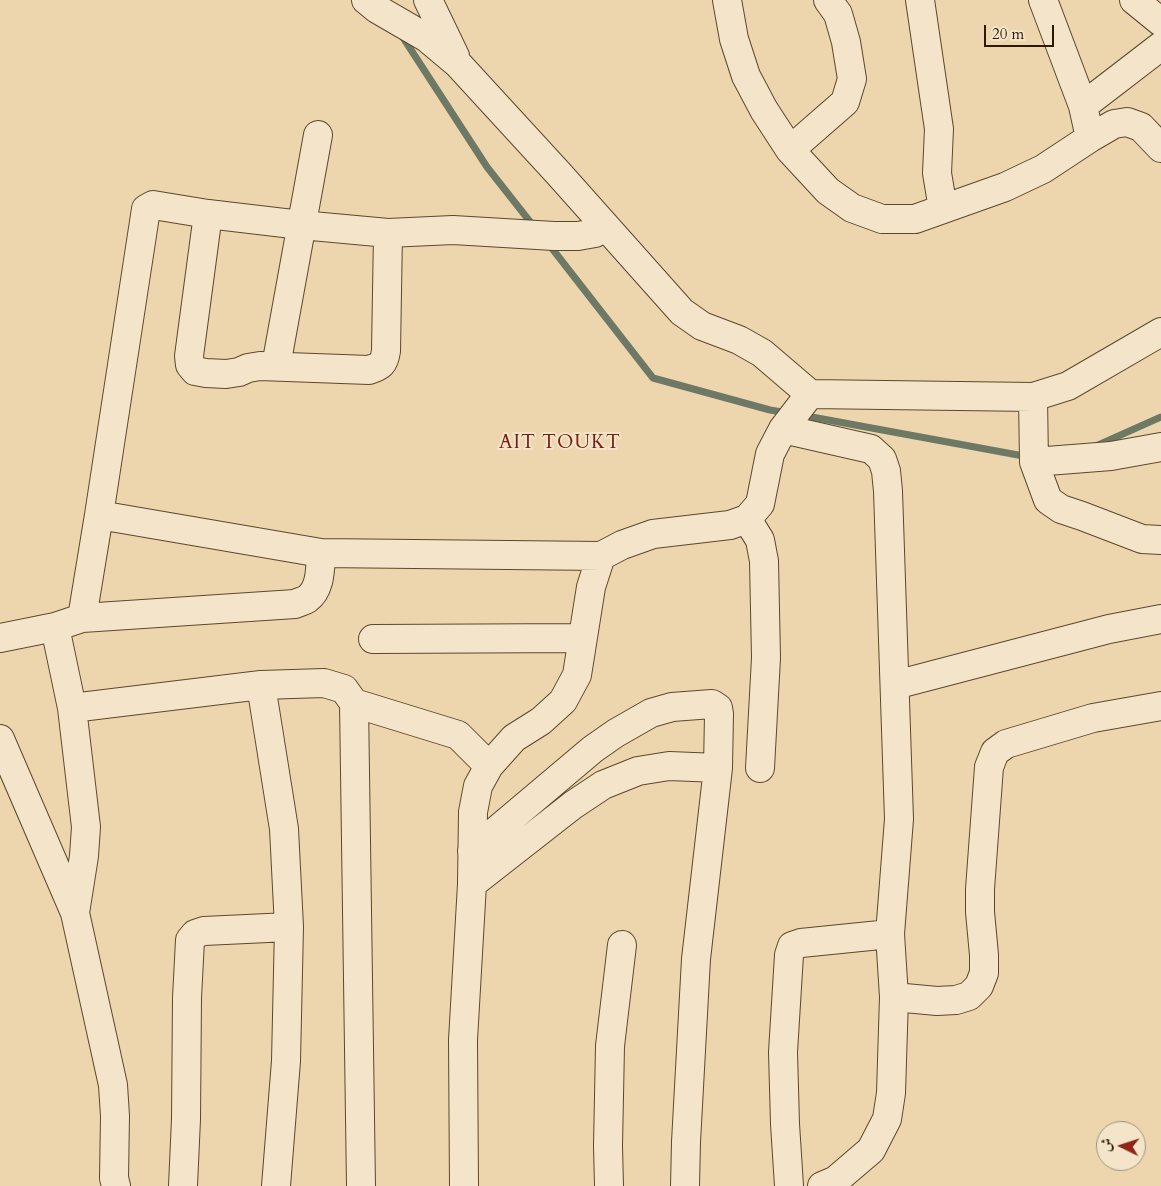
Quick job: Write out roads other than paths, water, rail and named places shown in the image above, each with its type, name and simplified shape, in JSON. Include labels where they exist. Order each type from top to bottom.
[{"type":"street","points":[[366,0],[377,9],[427,38],[458,64],[682,312],[702,326],[739,340],[762,353],[810,394],[1033,397],[1068,386],[1161,332]]},
{"type":"street","points":[[428,0],[458,64]]},
{"type":"street","points":[[727,0],[734,39],[746,76],[764,110],[790,150],[828,191],[852,208],[882,219],[915,219],[1004,187],[1043,169],[1114,124],[1127,122],[1141,127],[1161,148]]},
{"type":"street","points":[[790,150],[845,102],[852,80],[846,42],[838,14],[828,0]]},
{"type":"street","points":[[920,0],[939,128],[937,173],[942,209]]},
{"type":"street","points":[[1043,0],[1083,106],[1090,138]]},
{"type":"street","points":[[1134,0],[1161,22]]},
{"type":"street","points":[[1083,106],[1161,46]]},
{"type":"street","points":[[276,366],[318,136]]},
{"type":"street","points":[[82,618],[146,210],[153,204],[208,214],[388,233],[453,230],[578,236],[595,233],[606,227]]},
{"type":"street","points":[[208,214],[188,356],[190,365],[195,371],[226,374],[260,366],[369,370],[378,368],[385,361],[386,351],[388,233]]},
{"type":"street","points":[[99,515],[321,553],[602,556],[622,545],[653,534],[730,525],[747,519],[760,504],[770,454],[783,429],[810,394]]},
{"type":"street","points":[[1033,397],[1034,462],[1048,500],[1061,509],[1142,539],[1161,540]]},
{"type":"street","points":[[783,429],[871,449],[882,459],[886,471],[888,491],[899,819],[890,934],[894,997],[891,1093],[887,1119],[871,1150],[836,1180],[822,1186]]},
{"type":"street","points":[[1034,462],[1111,456],[1161,447]]},
{"type":"street","points":[[747,519],[760,540],[764,561],[766,658],[760,768]]},
{"type":"street","points":[[0,638],[55,627],[82,618],[295,604],[306,600],[314,592],[318,582],[321,553]]},
{"type":"street","points":[[464,1186],[463,1040],[472,884],[473,812],[478,786],[490,766],[514,738],[542,721],[563,701],[577,675],[591,587],[602,556]]},
{"type":"street","points":[[895,685],[1109,629],[1161,619]]},
{"type":"street","points":[[55,627],[72,708],[86,827],[84,856],[74,914]]},
{"type":"street","points":[[373,638],[582,638]]},
{"type":"street","points":[[72,708],[261,685],[324,683],[344,689],[354,703],[361,1186]]},
{"type":"street","points":[[261,685],[284,829],[289,927],[286,1061],[276,1186]]},
{"type":"street","points":[[354,703],[458,735],[490,766]]},
{"type":"street","points":[[472,850],[593,749],[616,733],[651,713],[672,707],[712,704],[718,708],[718,768],[696,959],[685,1186]]},
{"type":"street","points":[[894,997],[938,1001],[956,1000],[969,996],[979,986],[984,973],[980,889],[989,767],[995,752],[1006,744],[1093,718],[1161,706]]},
{"type":"street","points":[[0,739],[74,914],[113,1085],[115,1116],[114,1178],[116,1186]]},
{"type":"street","points":[[472,884],[573,805],[603,785],[638,772],[669,766],[718,768]]},
{"type":"street","points":[[183,1186],[190,940],[195,934],[204,931],[289,927]]},
{"type":"street","points":[[789,1186],[783,1052],[789,955],[792,946],[800,943],[890,934]]},
{"type":"street","points":[[609,1186],[610,1046],[622,945]]},
{"type":"waterway","points":[[402,36],[487,167],[535,228]]},
{"type":"waterway","points":[[547,242],[653,378],[770,410],[788,413]]},
{"type":"waterway","points":[[801,415],[1029,457]]},
{"type":"waterway","points":[[1096,446],[1161,417]]},
{"type":"district","name":"AIT TOUKT","points":[[560,444]]}]
